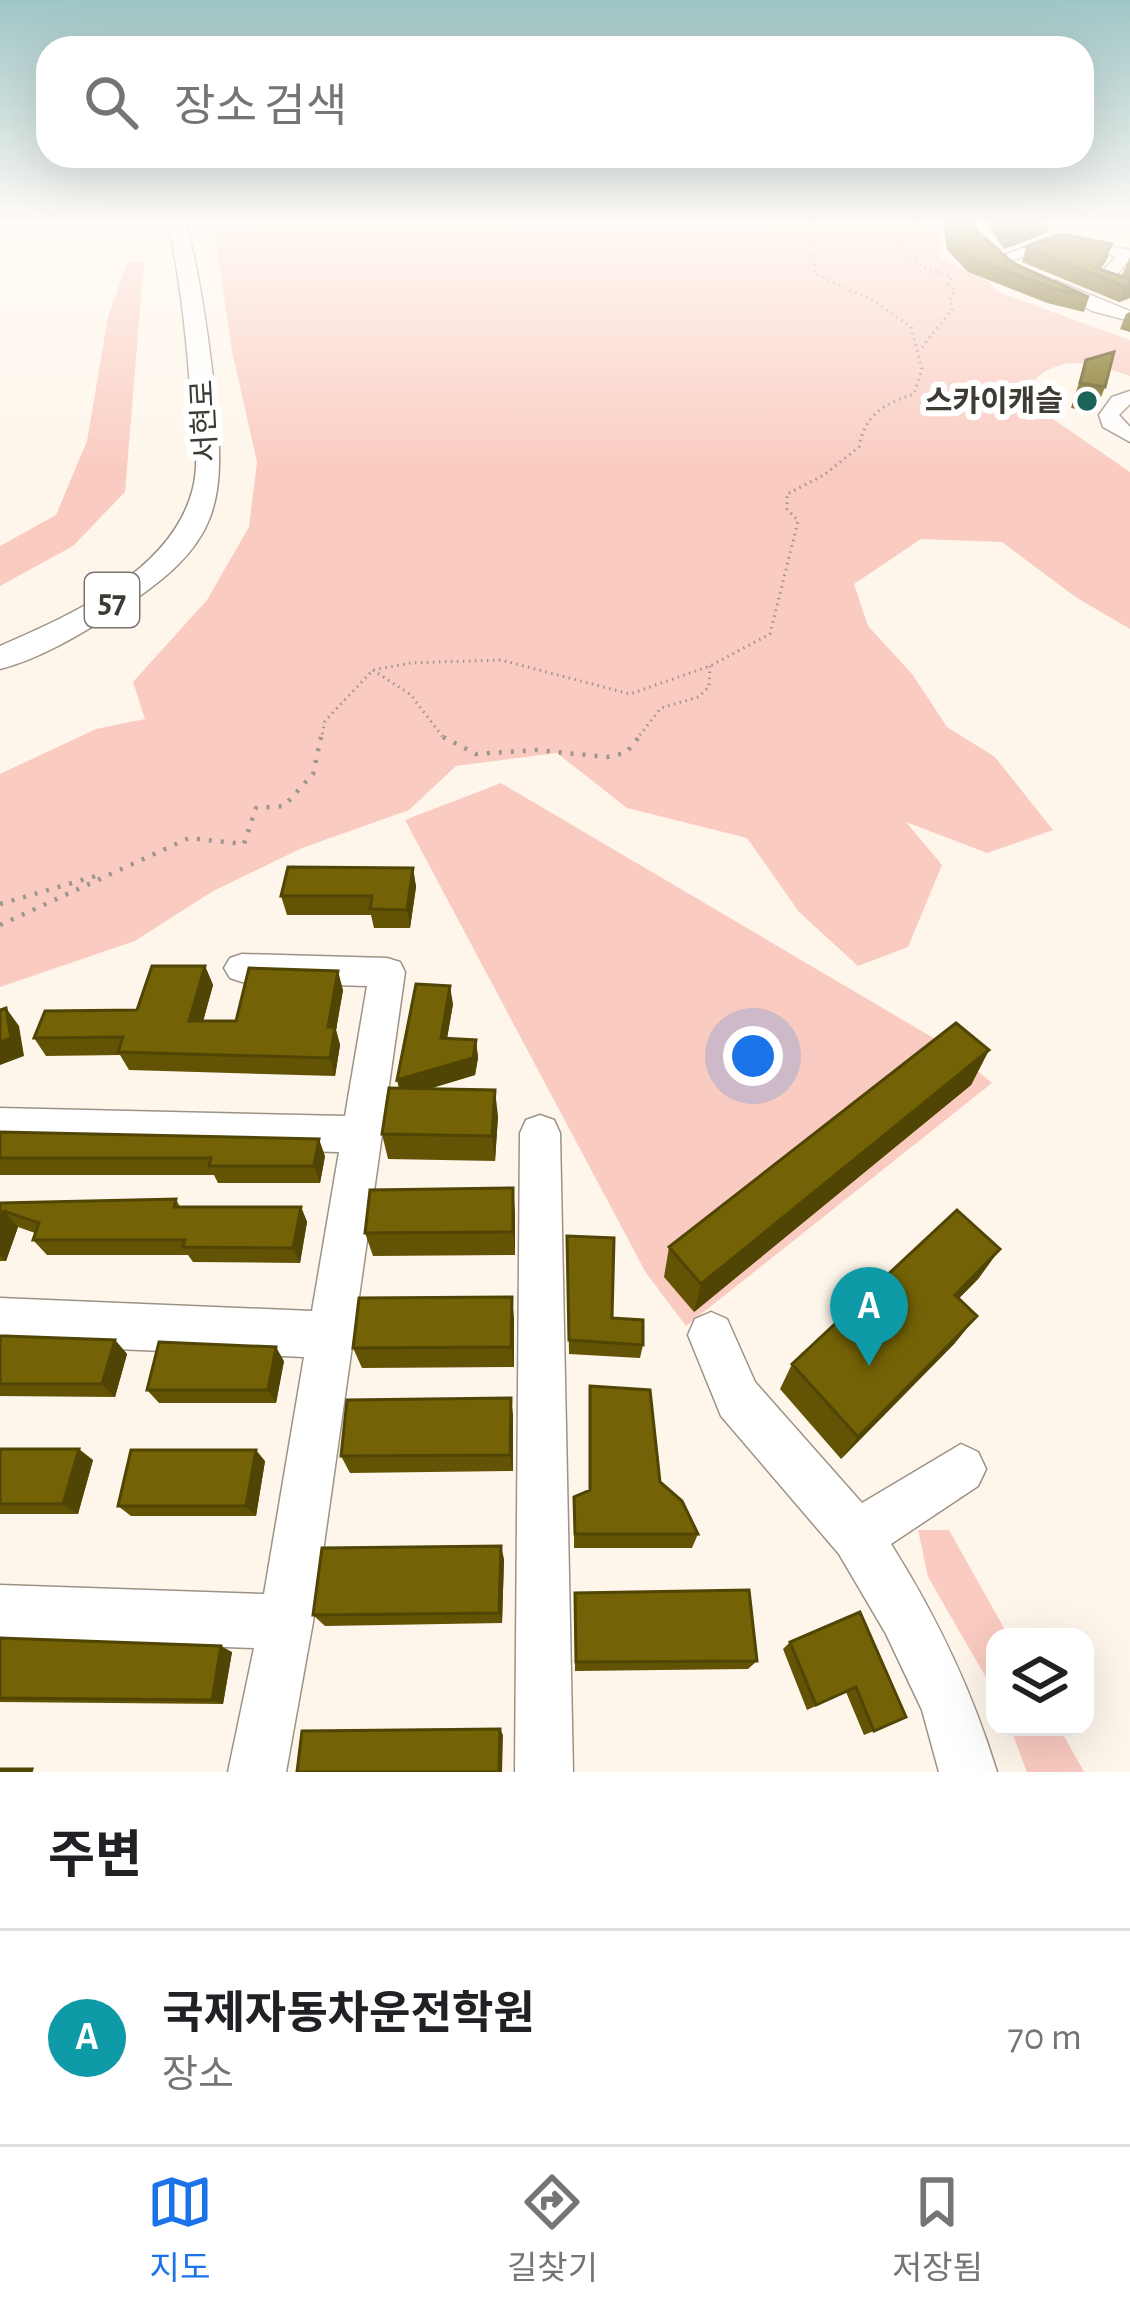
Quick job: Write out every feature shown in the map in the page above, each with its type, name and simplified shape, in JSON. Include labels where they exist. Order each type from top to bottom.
[{"type":"main road","name":"서현로","points":[[0,645],[68,610],[134,565],[160,542],[189,495],[179,306]]},
{"type":"main road","name":"서현로","points":[[0,659],[69,629],[150,574],[188,531],[207,491],[194,306]]},
{"type":"main road","points":[[0,678],[44,661],[139,607],[185,569],[211,530],[198,510]]},
{"type":"street","points":[[1093,306],[1130,316]]},
{"type":"street","points":[[1130,397],[1119,401],[1109,415],[1109,423],[1130,436]]},
{"type":"street","points":[[242,968],[387,972],[286,1622],[257,1772]]},
{"type":"street","points":[[0,1126],[360,1134]]},
{"type":"street","points":[[540,1133],[544,1772]]},
{"type":"street","points":[[0,1322],[331,1335]]},
{"type":"street","points":[[711,1335],[738,1399],[857,1536],[905,1616],[948,1704],[968,1772]]},
{"type":"street","points":[[857,1536],[961,1469]]},
{"type":"street","points":[[0,1612],[286,1622]]},
{"type":"path","points":[[0,925],[189,838],[244,844],[256,808],[284,806],[313,774],[325,721],[373,670],[411,663],[501,660],[630,694],[710,666],[770,634],[798,521],[787,509],[787,494],[824,475],[859,447],[863,426],[884,404],[914,394],[922,369],[911,327],[881,306]]},
{"type":"path","points":[[919,351],[951,306]]},
{"type":"path","points":[[373,670],[411,694],[448,743],[476,754],[536,749],[607,757],[626,753],[661,708],[698,697],[709,687],[710,666]]},
{"type":"path","points":[[0,904],[120,868]]},
{"type":"shaded area","points":[[112,306],[140,306],[125,492],[73,546],[0,586],[0,546],[56,515],[87,441]]},
{"type":"shaded area","points":[[225,306],[1036,306],[1130,340],[1130,376],[1093,365],[1059,365],[1036,378],[1038,390],[1050,401],[1034,406],[1130,472],[1130,629],[1077,598],[1002,542],[921,539],[854,584],[868,626],[912,674],[947,727],[995,757],[1053,830],[987,853],[906,822],[942,865],[908,947],[858,966],[799,912],[747,838],[627,808],[557,753],[456,766],[409,810],[302,848],[213,891],[135,941],[0,987],[0,774],[96,729],[145,719],[133,682],[207,600],[249,527],[257,462]]},
{"type":"shaded area","points":[[501,783],[947,1046],[992,1083],[686,1326],[646,1273],[405,820]]},
{"type":"shaded area","points":[[918,1530],[949,1530],[1004,1628],[986,1628],[986,1677],[928,1577]]},
{"type":"shaded area","points":[[1013,1736],[1064,1736],[1084,1772],[1027,1772]]},
{"type":"building","points":[[1114,352],[1105,387],[1080,383],[1086,360]]},
{"type":"building","points":[[288,867],[413,868],[407,910],[370,909],[372,896],[281,896]]},
{"type":"building","points":[[152,966],[205,966],[189,1021],[236,1021],[249,968],[338,971],[328,1027],[335,1027],[330,1058],[118,1052],[123,1037],[34,1038],[45,1011],[137,1010]]},
{"type":"building","points":[[416,984],[450,986],[441,1038],[476,1040],[473,1058],[397,1080]]},
{"type":"building","points":[[6,1008],[11,1038],[0,1042],[0,1010]]},
{"type":"building","points":[[956,1023],[989,1050],[701,1284],[669,1247]]},
{"type":"building","points":[[389,1088],[495,1090],[492,1136],[382,1134]]},
{"type":"building","points":[[0,1132],[319,1139],[314,1166],[209,1166],[211,1158],[0,1158]]},
{"type":"building","points":[[513,1188],[513,1232],[365,1233],[370,1190]]},
{"type":"building","points":[[176,1199],[174,1207],[301,1207],[293,1248],[183,1247],[185,1240],[33,1240],[39,1223],[4,1211],[0,1220],[0,1203]]},
{"type":"building","points":[[957,1210],[1000,1249],[955,1295],[977,1316],[858,1437],[792,1364]]},
{"type":"building","points":[[567,1236],[614,1238],[612,1318],[643,1320],[643,1345],[569,1340]]},
{"type":"building","points":[[512,1297],[511,1347],[353,1348],[359,1298]]},
{"type":"building","points":[[0,1336],[115,1340],[102,1384],[0,1384]]},
{"type":"building","points":[[159,1342],[276,1347],[268,1390],[147,1390]]},
{"type":"building","points":[[590,1386],[650,1390],[660,1482],[682,1501],[698,1534],[575,1534],[574,1497],[590,1490]]},
{"type":"building","points":[[511,1398],[510,1455],[341,1456],[347,1400]]},
{"type":"building","points":[[0,1449],[79,1449],[63,1504],[0,1504]]},
{"type":"building","points":[[131,1450],[256,1450],[246,1506],[118,1506]]},
{"type":"building","points":[[501,1546],[499,1613],[313,1615],[322,1548]]},
{"type":"building","points":[[749,1590],[757,1661],[576,1662],[575,1593]]},
{"type":"building","points":[[860,1612],[906,1717],[874,1731],[856,1687],[816,1705],[790,1642]]},
{"type":"building","points":[[0,1638],[221,1646],[212,1700],[0,1698]]},
{"type":"building","points":[[500,1729],[499,1772],[297,1772],[302,1731]]},
{"type":"building","points":[[0,1769],[32,1769],[0,1772]]},
{"type":"place","name":"스카이캐슬","points":[[1087,401]]},
{"type":"place","name":"국제자동차운전학원","points":[[869,1366]]}]
